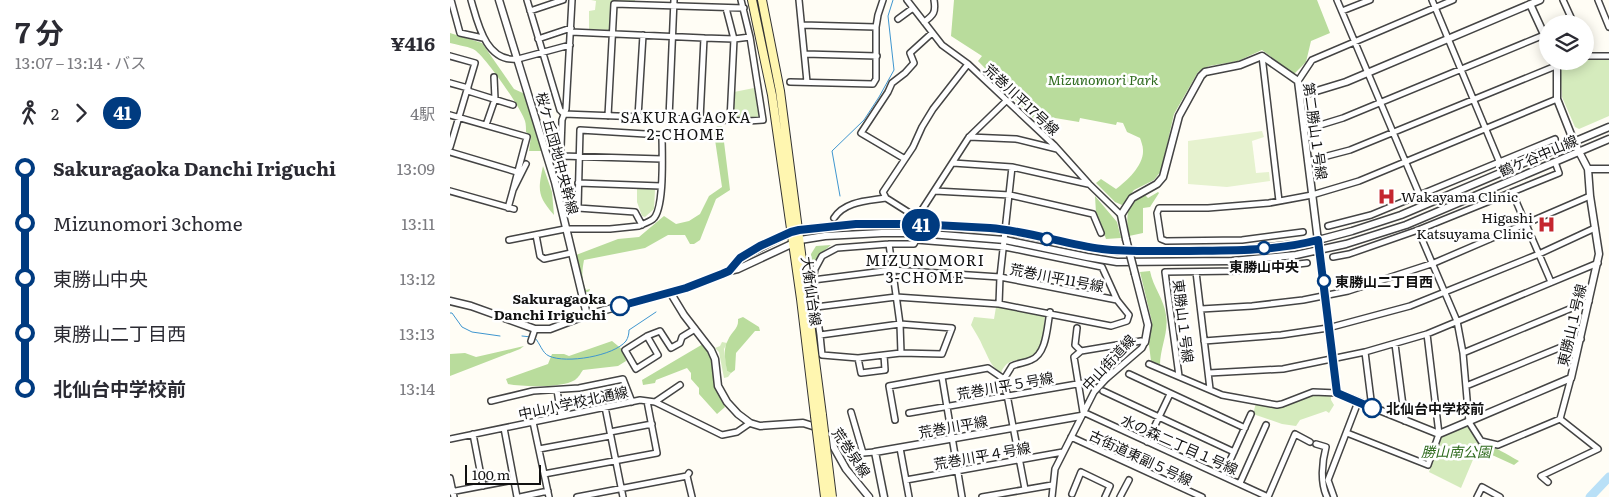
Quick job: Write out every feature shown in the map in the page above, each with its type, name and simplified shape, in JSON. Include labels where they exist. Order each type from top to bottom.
[{"type":"main road","name":"大衡仙台線","points":[[752,0],[772,96],[795,231]]},
{"type":"main road","name":"大衡仙台線","points":[[762,0],[780,91],[796,241],[819,416],[832,497]]},
{"type":"main road","name":"大衡仙台線","points":[[819,416],[825,497]]},
{"type":"street","points":[[450,0],[460,33],[483,38]]},
{"type":"street","points":[[471,0],[483,38],[499,56],[512,60],[518,59],[570,44]]},
{"type":"street","name":"桜ケ丘団地中央幹線","points":[[499,0],[554,179],[587,315]]},
{"type":"street","points":[[526,0],[560,110],[564,114],[763,120],[750,37],[744,8],[740,0]]},
{"type":"street","points":[[530,11],[563,0]]},
{"type":"street","points":[[554,179],[558,178],[560,174],[562,120],[566,109],[572,0]]},
{"type":"street","points":[[669,118],[674,0]]},
{"type":"street","points":[[799,0],[807,82]]},
{"type":"street","points":[[790,82],[873,84],[876,79],[876,27],[883,0]]},
{"type":"street","name":"荒巻川平17号線","points":[[907,0],[942,45],[968,64],[1057,149],[1121,215]]},
{"type":"street","points":[[924,22],[936,10],[934,0]]},
{"type":"street","points":[[1338,0],[1392,133],[1420,196]]},
{"type":"street","points":[[1342,11],[1370,0]]},
{"type":"street","points":[[1432,0],[1472,100],[1500,161]]},
{"type":"street","points":[[1298,81],[1312,60],[1453,0]]},
{"type":"street","points":[[1300,96],[1346,82],[1529,2],[1540,0]]},
{"type":"street","points":[[1563,0],[1570,15]]},
{"type":"street","points":[[1598,0],[1609,28]]},
{"type":"street","points":[[1529,2],[1539,24]]},
{"type":"street","points":[[608,116],[614,4],[744,8]]},
{"type":"street","points":[[726,8],[734,39],[730,120]]},
{"type":"street","points":[[898,19],[914,8]]},
{"type":"street","points":[[802,25],[876,27]]},
{"type":"street","points":[[538,38],[571,30],[704,38],[734,39],[750,37]]},
{"type":"street","points":[[905,159],[861,133],[892,83],[914,63],[910,52],[932,33]]},
{"type":"street","points":[[638,117],[643,35]]},
{"type":"street","points":[[1304,130],[1343,118],[1539,37]]},
{"type":"street","points":[[700,119],[704,38]]},
{"type":"street","points":[[805,54],[877,56]]},
{"type":"street","points":[[450,56],[475,63],[450,147]]},
{"type":"street","points":[[1121,215],[1132,198],[1156,184],[1163,177],[1179,116],[1201,76],[1211,70],[1240,65],[1262,56],[1279,201]]},
{"type":"street","name":"第二勝山１号線","points":[[1262,56],[1298,81],[1337,393]]},
{"type":"street","points":[[1594,56],[1609,56]]},
{"type":"street","points":[[916,217],[886,198],[883,192],[913,147],[933,109],[968,64]]},
{"type":"street","points":[[1308,161],[1350,150],[1540,70]]},
{"type":"street","name":"東勝山１号線","points":[[1196,272],[1165,272],[1178,376],[1222,395],[1280,405],[1313,392],[1337,393],[1439,434],[1571,378],[1600,254],[1590,196],[1588,169],[1574,142],[1557,99],[1556,70]]},
{"type":"street","points":[[486,125],[494,99],[494,77]]},
{"type":"street","points":[[450,83],[513,105]]},
{"type":"street","points":[[1303,232],[1242,240],[1204,242],[1166,240],[1161,239],[1157,213],[1159,208],[1208,208],[1279,201],[1312,195],[1359,182],[1557,99]]},
{"type":"street","points":[[916,224],[916,217],[969,137],[1006,101]]},
{"type":"street","points":[[450,115],[527,137],[508,208]]},
{"type":"street","points":[[729,271],[740,258],[795,231],[856,224],[916,224],[1006,230],[1103,249],[1204,251],[1242,250],[1294,245],[1352,231],[1401,215],[1609,127]]},
{"type":"street","points":[[510,240],[565,229],[610,229],[642,225],[653,219],[659,211],[662,135],[580,130],[578,208],[635,212],[642,225]]},
{"type":"street","points":[[969,137],[1016,139],[1057,149]]},
{"type":"street","points":[[1328,226],[1371,215],[1554,139]]},
{"type":"street","name":"鶴ケ谷中山線","points":[[670,292],[738,269],[796,241],[845,234],[1005,243],[1112,261],[1212,261],[1296,255],[1384,233],[1609,139]]},
{"type":"street","points":[[1530,150],[1534,159]]},
{"type":"street","points":[[450,152],[517,172]]},
{"type":"street","points":[[561,156],[662,159]]},
{"type":"street","points":[[1333,257],[1348,254],[1418,230],[1559,173],[1555,162]]},
{"type":"street","points":[[953,163],[1012,167],[1089,184]]},
{"type":"street","points":[[513,190],[526,164]]},
{"type":"street","points":[[999,304],[1000,277],[1012,167]]},
{"type":"street","points":[[1588,169],[1609,169]]},
{"type":"street","points":[[1468,175],[1472,185]]},
{"type":"street","points":[[578,183],[661,186]]},
{"type":"street","points":[[450,191],[514,210]]},
{"type":"street","points":[[935,191],[1010,195],[1093,214],[1101,234]]},
{"type":"street","points":[[1512,192],[1550,282]]},
{"type":"street","points":[[1201,309],[1252,306],[1326,296],[1348,291],[1434,263],[1590,196]]},
{"type":"street","points":[[834,218],[839,210],[860,202],[886,198]]},
{"type":"street","points":[[1471,198],[1475,207]]},
{"type":"street","name":"中山街道線","points":[[1052,497],[1055,469],[1094,392],[1142,348],[1145,342],[1148,325],[1121,215]]},
{"type":"street","points":[[1371,215],[1374,224]]},
{"type":"street","points":[[1349,222],[1352,231]]},
{"type":"street","points":[[1204,341],[1281,336],[1328,328],[1410,306],[1539,254],[1595,228]]},
{"type":"street","points":[[1418,230],[1434,263],[1457,321],[1463,352],[1469,422],[1481,441],[1498,445],[1560,419]]},
{"type":"street","points":[[1292,233],[1294,245]]},
{"type":"street","points":[[1384,233],[1387,241]]},
{"type":"street","points":[[536,235],[540,256],[544,259],[571,253]]},
{"type":"street","points":[[820,335],[900,324],[952,328],[942,354],[901,352],[858,358],[822,355],[814,280],[815,269],[822,256],[837,248],[914,244],[917,237]]},
{"type":"street","points":[[1242,240],[1242,250]]},
{"type":"street","points":[[1204,242],[1204,251]]},
{"type":"street","points":[[816,307],[896,298],[999,304],[1050,312],[1111,326],[1127,321],[1129,315],[1117,300],[1102,267],[1005,243]]},
{"type":"street","points":[[890,244],[900,324],[901,352]]},
{"type":"street","points":[[1346,244],[1348,254]]},
{"type":"street","points":[[1296,255],[1297,264]]},
{"type":"street","points":[[1212,261],[1212,272]]},
{"type":"street","points":[[1210,389],[1196,272],[1238,271],[1307,263]]},
{"type":"street","points":[[1209,373],[1283,369],[1332,360],[1395,344],[1427,334],[1598,263]]},
{"type":"street","name":"荒巻川平11号線","points":[[814,280],[892,270],[1000,277],[1117,300]]},
{"type":"street","points":[[450,302],[471,306],[534,332],[550,329],[587,315],[670,292],[711,350],[718,386],[722,394],[738,414],[750,423]]},
{"type":"street","points":[[1463,352],[1589,301]]},
{"type":"street","points":[[1025,489],[1004,378],[1013,365],[1032,360],[1038,355],[1043,346],[1050,312]]},
{"type":"street","points":[[1076,328],[1075,345],[1081,351]]},
{"type":"street","points":[[647,336],[658,356],[636,369],[625,350],[647,336],[660,331],[671,348],[680,343],[682,337],[695,329]]},
{"type":"street","points":[[531,341],[534,332]]},
{"type":"street","points":[[1347,433],[1428,465],[1439,434],[1427,334]]},
{"type":"street","points":[[1466,386],[1581,339]]},
{"type":"street","points":[[1082,414],[1074,357],[1081,351],[1141,341],[1145,342]]},
{"type":"street","points":[[1395,344],[1405,421]]},
{"type":"street","points":[[1365,352],[1372,408]]},
{"type":"street","points":[[858,358],[861,373],[885,370],[884,355]]},
{"type":"street","points":[[1149,364],[1178,376]]},
{"type":"street","points":[[895,420],[890,386],[988,368],[1004,378]]},
{"type":"street","points":[[1129,374],[1244,428]]},
{"type":"street","points":[[942,377],[962,497]]},
{"type":"street","points":[[491,401],[534,391],[579,388],[623,378],[632,402]]},
{"type":"street","points":[[1560,419],[1571,378]]},
{"type":"street","name":"荒巻川平５号線","points":[[909,413],[1106,379]]},
{"type":"street","points":[[654,402],[680,385]]},
{"type":"street","points":[[557,390],[561,416]]},
{"type":"street","points":[[1104,391],[1234,452]]},
{"type":"street","points":[[1147,442],[1170,394]]},
{"type":"street","points":[[544,474],[657,453],[647,401]]},
{"type":"street","name":"中山小学校北通線","points":[[450,439],[604,407],[647,401],[654,402],[722,435],[737,432],[750,423]]},
{"type":"street","points":[[1334,497],[1328,480],[1358,402]]},
{"type":"street","points":[[604,407],[622,497]]},
{"type":"street","points":[[851,412],[863,453],[875,452],[884,497]]},
{"type":"street","name":"荒巻川平線","points":[[875,452],[1082,414]]},
{"type":"street","name":"水の森二丁目１号線","points":[[1082,414],[1268,497]]},
{"type":"street","points":[[1223,476],[1250,414]]},
{"type":"street","points":[[1548,482],[1542,476],[1598,449],[1560,419]]},
{"type":"street","points":[[504,428],[518,497],[548,494],[533,422]]},
{"type":"street","name":"荒巻泉線","points":[[750,423],[760,426],[803,423],[819,428],[827,435],[846,468],[869,497]]},
{"type":"street","points":[[539,450],[652,424]]},
{"type":"street","points":[[1240,484],[1266,425]]},
{"type":"street","points":[[473,434],[483,486]]},
{"type":"street","points":[[1268,497],[1295,434],[1326,447],[1322,473],[1323,488],[1327,497]]},
{"type":"street","name":"古街道東副５号線","points":[[1071,437],[1202,497]]},
{"type":"street","points":[[900,448],[909,497]]},
{"type":"street","name":"荒巻川平４号線","points":[[906,480],[1063,452]]},
{"type":"street","points":[[1073,496],[1082,472],[1110,486],[1105,497]]},
{"type":"street","points":[[577,497],[688,474],[692,497]]},
{"type":"street","points":[[450,478],[452,494],[514,480]]},
{"type":"street","points":[[1120,497],[1129,480]]},
{"type":"street","points":[[982,497],[1052,485]]},
{"type":"street","points":[[1477,497],[1482,487],[1500,497]]},
{"type":"green space","points":[[591,0],[635,0],[635,2],[612,1],[611,28],[608,30],[589,29],[589,11],[595,10],[596,1]]},
{"type":"green space","name":"Mizunomori Park","points":[[954,0],[1317,0],[1330,33],[1311,41],[1306,62],[1294,74],[1262,50],[1238,61],[1209,66],[1198,72],[1174,114],[1161,171],[1154,180],[1134,190],[1122,205],[1115,202],[1096,183],[1101,179],[1116,189],[1130,177],[1138,167],[1143,156],[1140,138],[1127,132],[1123,123],[1117,122],[1116,125],[1080,118],[1079,122],[1049,117],[1042,111],[1033,118],[978,61],[982,56],[951,36]]},
{"type":"green space","points":[[450,33],[482,43],[514,89],[525,94],[542,151],[529,151],[531,136],[526,132],[522,115],[493,70],[473,49],[450,43]]},
{"type":"green space","points":[[1594,57],[1609,58],[1609,116],[1579,129],[1575,127],[1562,97],[1560,70],[1594,70]]},
{"type":"green space","points":[[754,88],[759,117],[734,117],[734,92]]},
{"type":"green space","points":[[717,126],[722,126],[730,190],[716,199],[700,240],[690,244],[685,235],[668,235],[645,248],[584,260],[583,283],[586,290],[590,289],[589,292],[582,292],[576,255],[618,239],[639,237],[664,216],[676,224],[689,221],[700,214],[709,196],[722,187],[714,133]]},
{"type":"green space","points":[[1262,131],[1264,137],[1252,141],[1256,173],[1269,172],[1270,181],[1227,187],[1188,184],[1188,141]]},
{"type":"green space","points":[[543,166],[552,192],[554,215],[544,203],[540,192]]},
{"type":"green space","points":[[637,188],[653,188],[655,190],[654,209],[645,217],[642,216],[637,202]]},
{"type":"green space","points":[[1158,192],[1150,207],[1143,208],[1143,233],[1129,236],[1127,217],[1130,206],[1144,194],[1148,198]]},
{"type":"green space","points":[[1095,196],[1117,222],[1121,238],[1106,239],[1096,213]]},
{"type":"green space","points":[[831,245],[819,255],[812,269],[811,254],[816,246]]},
{"type":"green space","points":[[1150,271],[1163,304],[1167,321],[1160,365],[1151,361],[1149,345],[1152,322],[1140,272]]},
{"type":"green space","points":[[996,307],[1045,315],[1042,339],[1037,351],[1029,358],[1008,363],[1001,373],[992,365],[971,325],[974,317],[994,319]]},
{"type":"green space","points":[[743,317],[759,327],[760,331],[755,331],[736,353],[735,370],[731,373],[727,371],[725,347],[736,328],[738,319]]},
{"type":"green space","points":[[612,341],[623,350],[626,361],[618,366],[583,370],[575,380],[552,386],[508,384],[506,379],[548,364],[552,354],[569,356]]},
{"type":"green space","points":[[722,342],[727,343],[724,349],[727,371],[731,373],[728,377],[724,378],[719,352],[715,348],[720,346]]},
{"type":"green space","points":[[703,344],[711,358],[716,390],[725,407],[717,414],[699,394],[699,388],[691,379],[691,373],[687,368],[656,380],[655,383],[643,385],[642,380]]},
{"type":"green space","points":[[524,346],[450,376],[450,354],[465,353],[476,357]]},
{"type":"green space","points":[[1315,395],[1331,396],[1334,405],[1329,413],[1326,411],[1300,420],[1296,426],[1282,424],[1253,414],[1256,403],[1280,407]]},
{"type":"green space","name":"勝山南公園","points":[[1468,425],[1480,443],[1461,488],[1429,472],[1442,436]]},
{"type":"green space","points":[[1482,443],[1519,461],[1514,465],[1479,449]]},
{"type":"waterway","points":[[840,196],[832,151],[864,120],[894,70],[888,16],[893,0]]},
{"type":"waterway","points":[[535,338],[549,356],[567,359],[589,357],[611,351],[620,346],[627,340],[629,330],[656,312]]},
{"type":"waterway","points":[[450,313],[452,313],[462,327],[472,332],[500,336]]},
{"type":"waterway","points":[[522,336],[531,337]]},
{"type":"waterway","points":[[1590,497],[1609,477]]},
{"type":"bus line","name":"41","points":[[620,306],[712,279],[729,271],[740,258],[760,246],[791,232],[856,224],[916,224],[990,228],[1087,247],[1118,251],[1242,250],[1294,245],[1318,240],[1337,393],[1372,408]]},
{"type":"place","name":"Wakayama Clinic","points":[[1387,196]]},
{"type":"place","name":"Higashi Katsuyama Clinic","points":[[1547,225]]},
{"type":"place","name":"東勝山中央","points":[[1264,248]]},
{"type":"place","name":"東勝山二丁目西","points":[[1324,281]]},
{"type":"place","name":"Sakuragaoka Danchi Iriguchi","points":[[620,306]]},
{"type":"place","name":"北仙台中学校前","points":[[1372,408]]},
{"type":"district","name":"SAKURAGAOKA 2-CHOME","points":[[686,124]]},
{"type":"district","name":"MIZUNOMORI 3-CHOME","points":[[925,268]]}]
